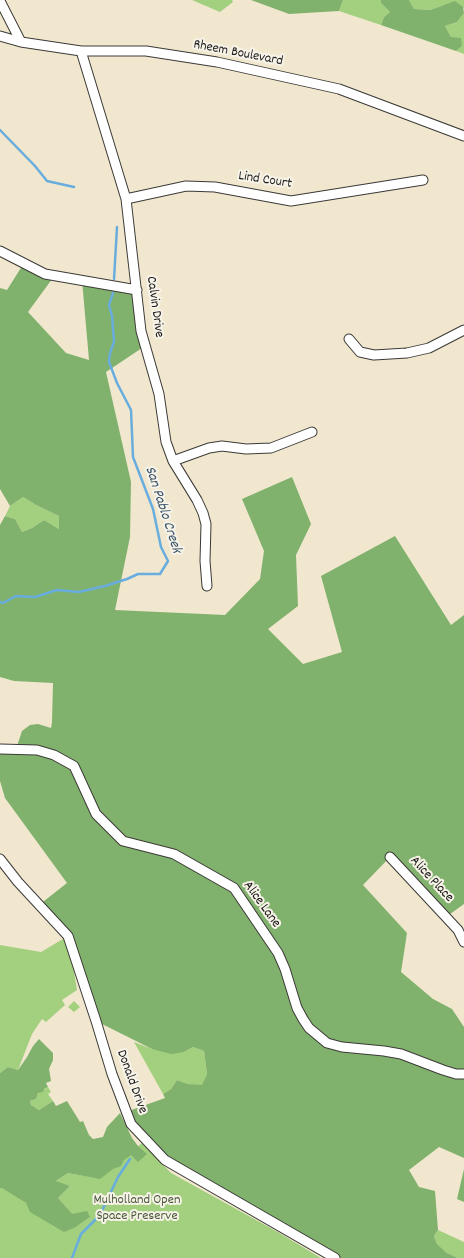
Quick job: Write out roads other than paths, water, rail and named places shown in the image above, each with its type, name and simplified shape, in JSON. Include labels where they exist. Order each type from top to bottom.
[{"type":"street","points":[[0,1],[21,42]]},
{"type":"street","name":"Rheem Boulevard","points":[[0,36],[21,42],[81,51],[146,51],[217,62],[339,89],[464,136]]},
{"type":"street","name":"Calvin Drive","points":[[81,51],[126,199],[137,290],[140,331],[159,394],[166,442],[173,461],[197,500],[206,524],[205,561],[207,586]]},
{"type":"street","name":"Lind Court","points":[[126,199],[186,186],[216,187],[291,201],[423,180]]},
{"type":"street","points":[[0,251],[45,274],[137,290]]},
{"type":"street","points":[[349,339],[360,352],[374,355],[407,354],[429,348],[464,330]]},
{"type":"street","points":[[173,461],[209,448],[222,446],[246,449],[271,448],[312,432]]},
{"type":"street","name":"Alice Lane","points":[[0,749],[37,750],[54,755],[74,766],[96,814],[123,841],[174,854],[234,888],[278,953],[285,969],[297,1008],[303,1019],[309,1028],[322,1039],[342,1047],[401,1054],[443,1070],[456,1074],[464,1074]]},
{"type":"street","name":"Alice Place","points":[[390,857],[458,930],[464,942]]},
{"type":"street","name":"Donald Drive","points":[[0,859],[18,882],[68,936],[112,1074],[131,1124],[164,1160],[335,1258]]},
{"type":"waterway","name":"San Pablo Creek","points":[[0,130],[35,166],[47,181],[74,187]]},
{"type":"waterway","name":"San Pablo Creek","points":[[114,279],[117,227]]},
{"type":"waterway","name":"San Pablo Creek","points":[[0,602],[3,603],[16,596],[35,597],[57,590],[79,592],[105,586],[138,574],[160,574],[168,561],[161,547],[153,509],[133,457],[131,410],[117,383],[109,362],[110,353],[114,342],[112,316],[109,305],[113,293]]},
{"type":"waterway","points":[[72,1258],[81,1234],[100,1215],[118,1177],[130,1159]]},
{"type":"park label","name":"Mulholland Open Space Preserve","points":[[137,1210]]}]
